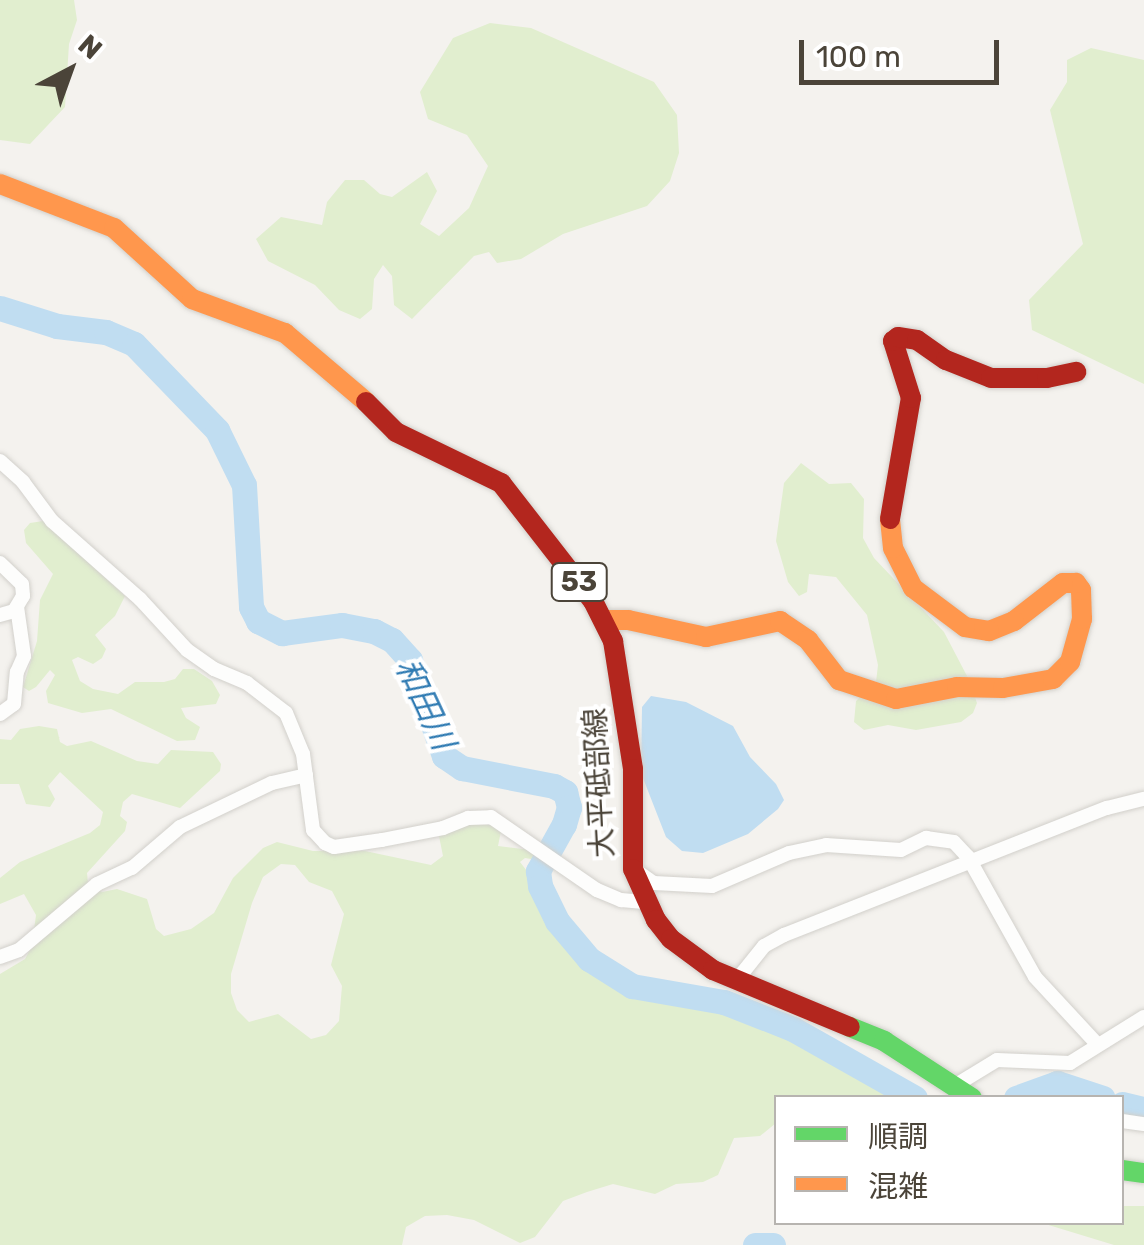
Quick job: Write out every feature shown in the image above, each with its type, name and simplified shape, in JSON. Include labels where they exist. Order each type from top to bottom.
[{"type":"main road","name":"大平砥部線","points":[[0,184],[114,228],[192,299],[285,333],[335,371],[396,432],[501,483],[539,526],[605,620],[626,702],[633,769],[633,869],[644,902],[671,939],[736,981],[884,1042],[964,1091]]},
{"type":"main road","points":[[605,620],[628,620],[706,637],[780,621],[808,640],[839,680],[871,694],[896,698],[956,687],[1004,688],[1053,679],[1070,662],[1082,619],[1081,590],[1076,582],[1063,584],[1014,621],[989,631],[965,627],[946,616],[913,588],[901,568],[890,514],[911,398],[893,341],[898,337],[917,340],[946,360],[991,378],[1047,378],[1076,372]]},
{"type":"street","points":[[0,460],[24,482],[52,521],[140,599],[187,650],[214,669],[247,683],[286,713],[297,731],[313,830],[334,847],[443,828],[468,818],[491,817],[597,890],[621,900],[644,902]]},
{"type":"street","points":[[0,562],[22,584],[23,596],[17,607],[0,616]]},
{"type":"street","points":[[0,714],[14,704],[17,672],[24,656],[17,607]]},
{"type":"street","points":[[0,958],[18,950],[97,884],[150,854],[180,827],[272,782],[306,776]]},
{"type":"street","points":[[736,981],[764,946],[784,935],[1107,808],[1144,799]]},
{"type":"street","points":[[633,869],[654,883],[712,886],[789,853],[826,845],[901,850],[926,838],[954,842],[1035,977],[1096,1044]]},
{"type":"street","points":[[964,1091],[997,1060],[1070,1063],[1144,1017]]},
{"type":"green space","points":[[0,0],[74,0],[77,20],[69,44],[65,107],[30,144],[0,140]]},
{"type":"green space","points":[[490,23],[531,28],[654,82],[677,115],[679,153],[670,181],[647,206],[563,234],[521,259],[497,263],[489,252],[474,256],[412,319],[394,305],[392,276],[383,265],[374,279],[372,309],[360,319],[339,310],[315,285],[268,261],[256,239],[281,217],[322,225],[327,202],[345,180],[364,180],[380,194],[392,197],[427,172],[437,191],[420,224],[439,236],[469,208],[488,166],[467,135],[428,119],[420,92],[453,38]]},
{"type":"green space","points":[[1091,48],[1144,60],[1144,384],[1032,330],[1029,300],[1083,244],[1050,110],[1067,82],[1067,60]]},
{"type":"green space","points":[[801,463],[829,484],[851,483],[864,499],[863,538],[874,558],[944,632],[967,676],[977,703],[973,713],[961,722],[916,730],[888,725],[864,730],[854,722],[856,701],[876,682],[878,665],[867,615],[836,577],[809,574],[807,592],[799,596],[788,582],[776,541],[784,483]]},
{"type":"green space","points":[[43,521],[125,596],[115,616],[95,635],[106,649],[102,658],[93,664],[78,657],[72,660],[80,681],[93,689],[118,694],[135,682],[164,682],[175,679],[183,669],[194,669],[212,681],[220,695],[216,704],[181,708],[186,718],[200,727],[195,740],[177,741],[111,709],[82,713],[48,703],[46,691],[55,675],[50,670],[36,687],[29,691],[23,687],[37,641],[40,600],[53,574],[26,543],[24,530],[30,523]]},
{"type":"green space","points":[[39,726],[57,729],[60,742],[67,746],[91,741],[137,761],[158,764],[171,750],[213,752],[221,764],[220,771],[180,808],[132,794],[123,802],[120,816],[127,822],[125,831],[87,873],[88,883],[102,892],[117,889],[147,899],[156,929],[164,936],[191,929],[214,913],[233,878],[263,848],[277,842],[313,851],[365,851],[431,865],[443,856],[439,836],[474,823],[491,825],[501,831],[498,846],[531,850],[537,855],[537,860],[525,858],[520,862],[530,875],[531,892],[541,900],[549,925],[583,962],[630,990],[712,1005],[775,1027],[895,1095],[774,1095],[774,1125],[760,1136],[734,1138],[718,1175],[703,1182],[676,1184],[655,1194],[613,1184],[587,1192],[563,1201],[535,1237],[520,1243],[474,1220],[447,1215],[425,1216],[406,1227],[402,1245],[0,1245],[0,974],[25,959],[32,946],[36,915],[24,894],[0,904],[0,878],[20,862],[90,833],[100,825],[103,812],[60,772],[48,786],[55,799],[50,807],[26,804],[19,784],[0,784],[0,739],[11,740],[20,729]],"holes":[[[281,864],[295,865],[309,882],[332,891],[344,914],[331,965],[342,986],[339,1021],[326,1035],[311,1039],[278,1014],[249,1022],[237,1010],[231,993],[231,974],[263,877]]]},
{"type":"green space","points":[[1124,1206],[1144,1206],[1144,1245],[1114,1245],[1049,1225],[1124,1225]]},
{"type":"water","points":[[651,696],[686,702],[733,726],[750,757],[776,784],[784,800],[778,809],[748,834],[703,853],[682,851],[666,837],[641,773],[642,707]]},
{"type":"waterway","name":"和田川","points":[[0,308],[57,326],[106,332],[134,344],[217,430],[244,485],[251,607],[258,621],[282,633],[342,625],[374,631],[392,640],[410,660],[444,756],[462,768],[554,786],[565,792],[569,807],[538,871],[540,886],[557,921],[589,959],[632,986],[724,1002],[793,1029],[910,1095]]},
{"type":"waterway","name":"和田川","points":[[1024,1095],[1057,1083],[1094,1095]]},
{"type":"waterway","name":"和田川","points":[[1124,1104],[1144,1109]]},
{"type":"waterway","points":[[755,1245],[773,1245]]},
{"type":"traffic: fast","points":[[850,1027],[884,1041],[967,1095]]},
{"type":"traffic: fast","points":[[1124,1170],[1144,1173]]},
{"type":"traffic: slow","points":[[0,184],[114,228],[192,299],[285,333],[366,402]]},
{"type":"traffic: slow","points":[[605,620],[628,620],[706,637],[780,621],[808,640],[839,680],[896,699],[957,687],[1003,688],[1053,679],[1070,662],[1082,619],[1081,590],[1076,583],[1063,583],[1014,621],[989,631],[965,627],[913,588],[893,548],[890,519]]},
{"type":"traffic: jam","points":[[890,519],[911,398],[893,341],[898,337],[917,340],[946,360],[991,378],[1047,378],[1076,372]]},
{"type":"traffic: jam","points":[[366,402],[396,432],[501,483],[593,601],[613,641],[633,769],[633,869],[656,920],[671,939],[713,970],[850,1027]]}]
